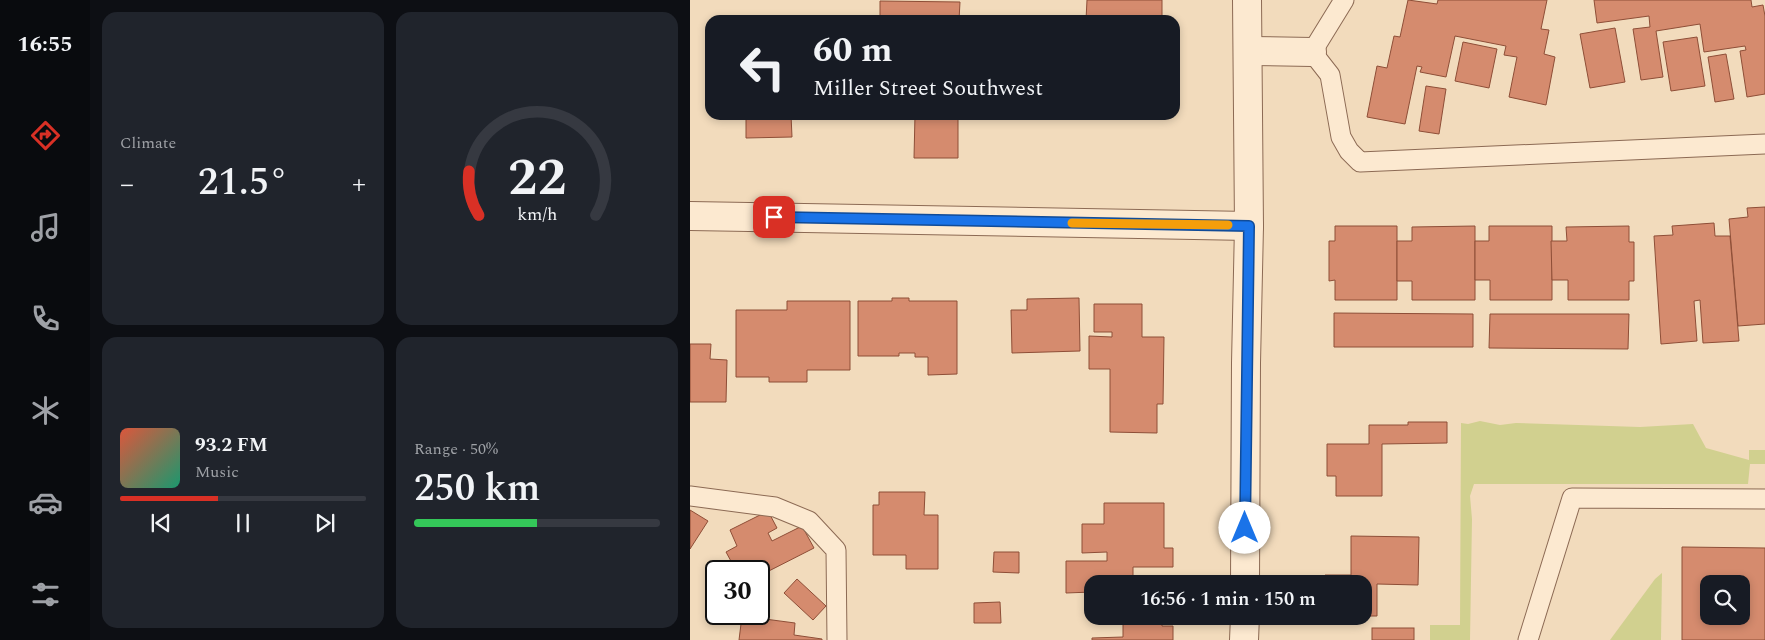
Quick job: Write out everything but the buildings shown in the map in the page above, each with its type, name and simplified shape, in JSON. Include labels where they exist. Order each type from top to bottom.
[{"type":"street","points":[[1245,575],[1249,226],[1247,0]]},
{"type":"street","points":[[1248,51],[1312,52]]},
{"type":"street","points":[[690,216],[1249,226]]},
{"type":"street","points":[[1244,640],[1245,625]]},
{"type":"lane","points":[[1344,0],[1312,52],[1330,75],[1341,137],[1349,151],[1360,162],[1765,144]]},
{"type":"lane","points":[[690,496],[775,507],[809,521],[836,550],[837,640]]},
{"type":"lane","points":[[1528,640],[1572,498],[1765,499]]},
{"type":"shaded area","points":[[1480,421],[1500,425],[1516,423],[1640,427],[1693,424],[1706,448],[1749,460],[1749,450],[1765,450],[1765,464],[1750,464],[1748,484],[1474,484],[1470,496],[1472,519],[1470,640],[1430,640],[1430,625],[1460,625],[1461,423],[1468,424]]},
{"type":"shaded area","points":[[1662,573],[1661,640],[1610,640],[1655,579]]},
{"type":"slow traffic","points":[[1072,223],[1228,225]]},
{"type":"route","points":[[774,217],[1249,226],[1245,528]]}]
